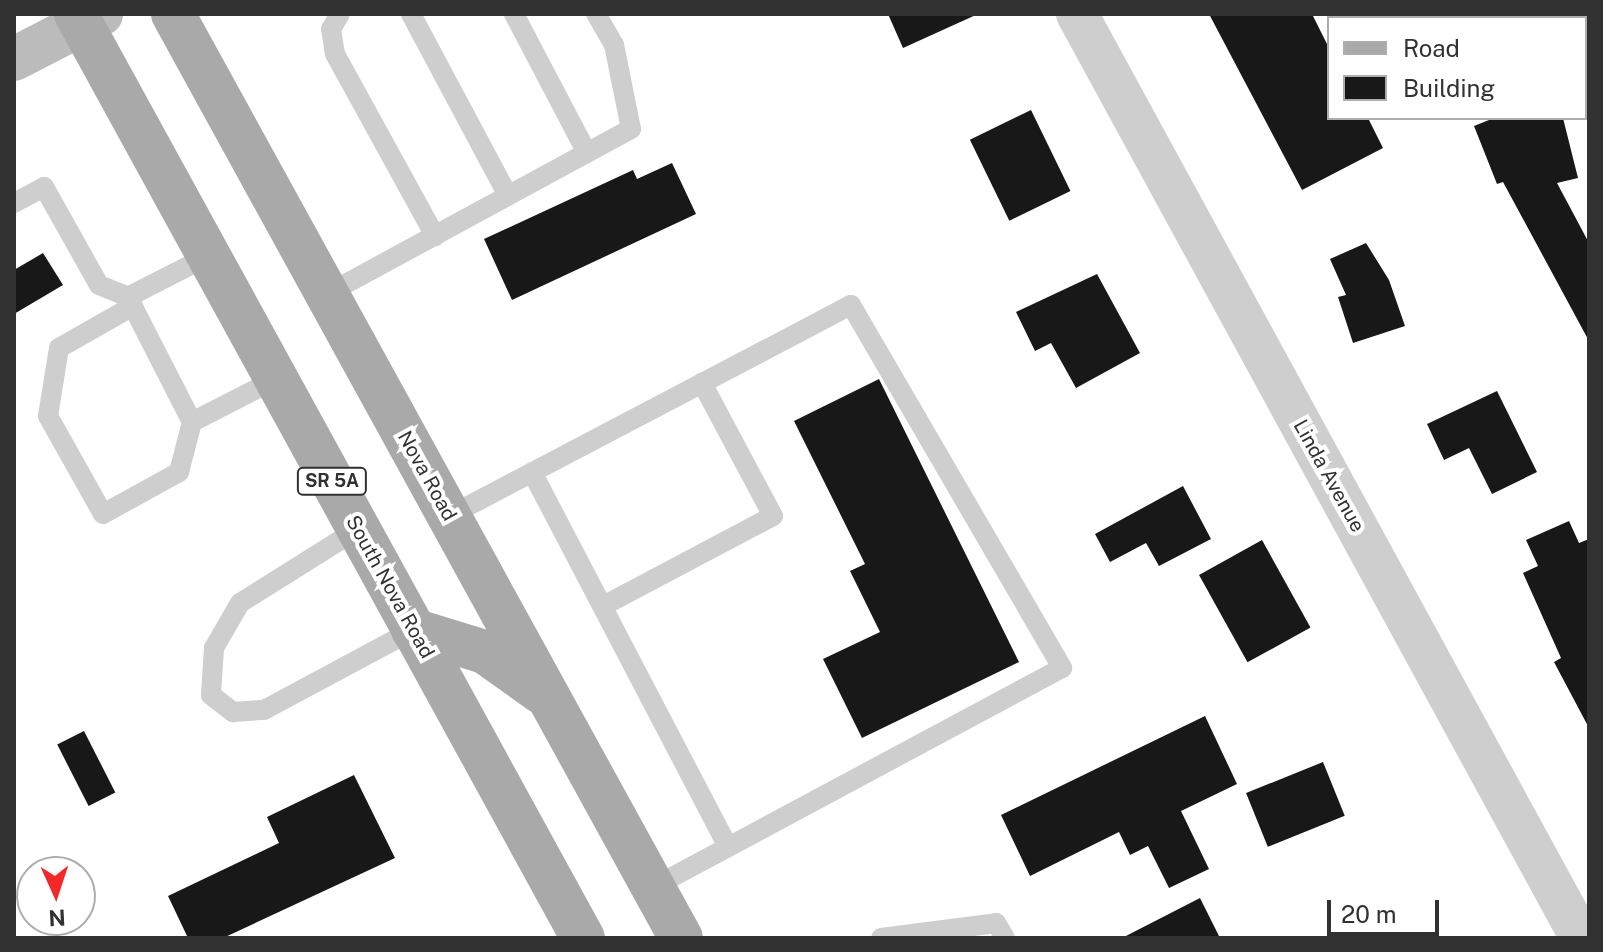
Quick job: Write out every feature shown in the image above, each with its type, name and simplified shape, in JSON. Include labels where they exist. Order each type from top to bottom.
[{"type":"main road","name":"Nova Road","points":[[173,14],[681,938]]},
{"type":"main road","name":"South Nova Road","points":[[86,18],[208,256],[583,938]]},
{"type":"main road","points":[[413,630],[485,652],[549,698]]},
{"type":"street","name":"Linda Avenue","points":[[1077,14],[1581,938]]},
{"type":"street","points":[[14,59],[86,18]]},
{"type":"lane","points":[[340,14],[331,29],[335,54],[435,236]]},
{"type":"lane","points":[[411,14],[508,196]]},
{"type":"lane","points":[[514,14],[587,153]]},
{"type":"lane","points":[[327,294],[631,129],[614,45],[596,14]]},
{"type":"lane","points":[[14,203],[44,187],[99,285],[130,302],[192,422],[179,472],[103,514],[48,416],[59,348],[130,302],[208,256]]},
{"type":"lane","points":[[449,516],[851,305],[1062,668],[653,887]]},
{"type":"lane","points":[[192,422],[276,379]]},
{"type":"lane","points":[[603,606],[773,516],[702,383]]},
{"type":"lane","points":[[532,472],[728,847]]},
{"type":"lane","points":[[358,529],[240,603],[214,648],[211,695],[233,712],[264,710],[413,630]]},
{"type":"lane","points":[[881,938],[996,923],[1005,938]]},
{"type":"building","points":[[888,14],[978,14],[903,48]]},
{"type":"building","points":[[1209,14],[1312,14],[1327,44],[1327,120],[1369,120],[1383,148],[1302,190]]},
{"type":"building","points":[[1031,110],[1070,191],[1009,221],[970,140]]},
{"type":"building","points":[[1489,120],[1564,120],[1578,178],[1557,183],[1589,243],[1589,341],[1503,182],[1497,184],[1474,126]]},
{"type":"building","points":[[672,163],[696,214],[512,300],[484,239],[633,170],[637,179]]},
{"type":"building","points":[[1366,243],[1389,280],[1405,326],[1353,343],[1338,297],[1346,295],[1330,259]]},
{"type":"building","points":[[43,253],[63,285],[14,314],[14,270]]},
{"type":"building","points":[[1097,274],[1140,353],[1076,388],[1051,343],[1035,351],[1016,312]]},
{"type":"building","points":[[879,379],[1019,662],[862,738],[823,659],[880,632],[850,571],[865,564],[794,421]]},
{"type":"building","points":[[1497,391],[1537,472],[1492,494],[1469,448],[1444,460],[1427,424]]},
{"type":"building","points":[[1183,486],[1211,539],[1159,566],[1146,543],[1110,562],[1095,534]]},
{"type":"building","points":[[1569,521],[1579,543],[1589,539],[1589,728],[1554,662],[1561,658],[1523,573],[1538,566],[1526,540]]},
{"type":"building","points":[[1262,540],[1310,627],[1248,662],[1199,575]]},
{"type":"building","points":[[1205,716],[1237,784],[1181,811],[1209,869],[1169,888],[1148,846],[1130,855],[1119,832],[1030,876],[1001,815]]},
{"type":"building","points":[[84,731],[115,792],[89,806],[57,745]]},
{"type":"building","points":[[1323,762],[1345,816],[1268,847],[1246,793]]},
{"type":"building","points":[[354,775],[395,858],[223,938],[188,938],[168,896],[279,843],[267,817]]},
{"type":"building","points":[[1200,898],[1220,938],[1122,938]]}]
